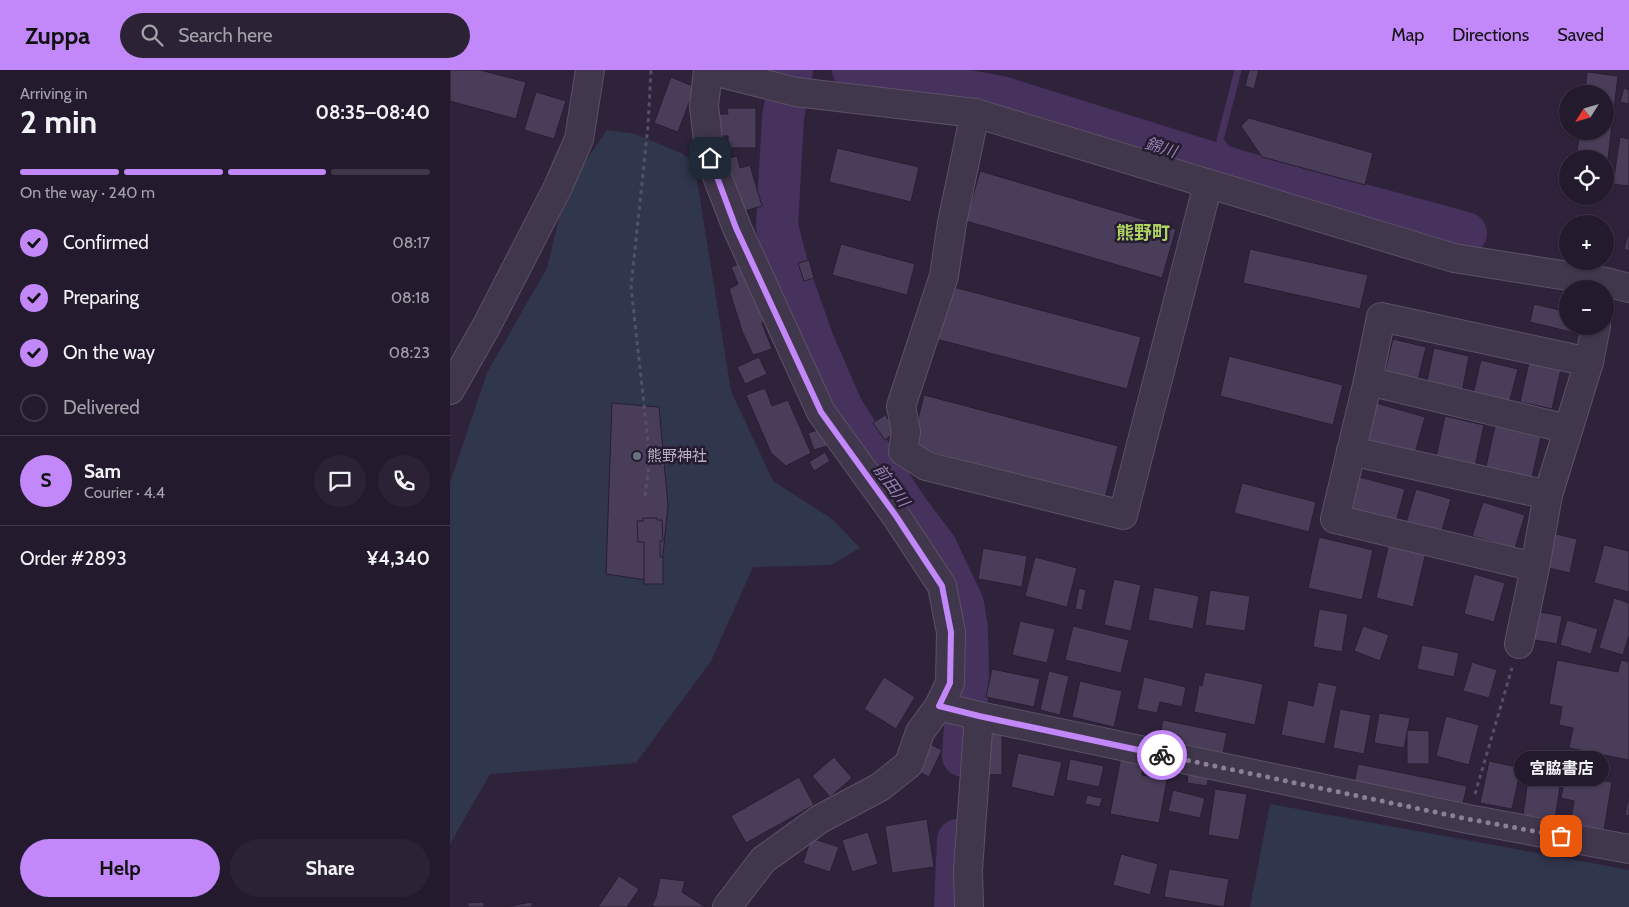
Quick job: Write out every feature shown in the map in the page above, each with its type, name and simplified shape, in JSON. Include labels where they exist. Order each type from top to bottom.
[{"type":"street","points":[[450,390],[486,327],[558,187],[579,139],[590,70]]},
{"type":"street","points":[[727,907],[763,860],[820,819],[880,787],[908,764],[920,732],[939,706],[950,683],[951,632],[942,586],[896,516],[821,412],[736,228],[710,158],[704,106],[708,70],[796,92],[975,114],[1454,258],[1579,280]]},
{"type":"street","points":[[975,114],[952,222],[944,276],[901,406],[906,432],[903,451],[926,466],[1123,515],[1208,184]]},
{"type":"street","points":[[1535,567],[1335,519],[1368,381],[1381,317],[1589,362]]},
{"type":"street","points":[[1519,644],[1548,495],[1589,362],[1594,335]]},
{"type":"street","points":[[1368,381],[1568,430]]},
{"type":"street","points":[[1351,451],[1548,495]]},
{"type":"street","points":[[939,706],[1468,819],[1629,849]]},
{"type":"street","points":[[969,907],[968,870],[979,716]]},
{"type":"path","points":[[645,496],[650,458],[631,287],[648,126],[651,70]]},
{"type":"path","points":[[1468,819],[1519,644]]},
{"type":"shaded area","points":[[607,130],[635,134],[681,153],[694,162],[731,391],[773,481],[832,519],[860,548],[831,565],[753,567],[711,661],[636,763],[490,774],[450,844],[450,483],[487,373],[547,268],[566,190]]},
{"type":"shaded area","points":[[1270,804],[1629,870],[1629,907],[1250,907]]},
{"type":"building","points":[[450,70],[480,70],[526,82],[516,119],[450,101]]},
{"type":"building","points":[[1249,70],[1259,70],[1254,89],[1245,86]]},
{"type":"building","points":[[1587,72],[1618,76],[1614,109],[1614,85],[1586,85]]},
{"type":"building","points":[[671,77],[695,87],[678,132],[654,123]]},
{"type":"building","points":[[1624,88],[1629,90],[1629,104],[1620,102]]},
{"type":"building","points":[[536,92],[566,101],[554,139],[524,130]]},
{"type":"building","points":[[727,108],[756,108],[756,148],[728,148],[728,136],[715,136],[714,114],[728,114]]},
{"type":"building","points":[[1249,118],[1373,153],[1365,185],[1262,157],[1241,126]]},
{"type":"building","points":[[1620,137],[1629,139],[1629,186],[1614,184]]},
{"type":"building","points":[[1579,140],[1610,140],[1609,150],[1577,150]]},
{"type":"building","points":[[837,148],[919,167],[911,202],[829,182]]},
{"type":"building","points":[[737,156],[740,168],[750,165],[762,206],[741,212],[721,160]]},
{"type":"building","points":[[980,171],[1176,229],[1162,278],[966,221]]},
{"type":"building","points":[[1629,230],[1629,251],[1624,249]]},
{"type":"building","points":[[841,244],[915,264],[907,295],[832,275]]},
{"type":"building","points":[[1250,249],[1368,275],[1360,309],[1243,283]]},
{"type":"building","points":[[809,260],[814,278],[804,281],[798,263]]},
{"type":"building","points":[[744,262],[765,318],[762,323],[772,349],[753,355],[742,331],[729,289],[738,284],[731,267]]},
{"type":"building","points":[[950,286],[1141,337],[1127,389],[936,339]]},
{"type":"building","points":[[1534,304],[1559,310],[1559,329],[1530,322]]},
{"type":"building","points":[[1393,339],[1426,347],[1418,380],[1385,372]]},
{"type":"building","points":[[1434,348],[1469,356],[1462,392],[1426,385]]},
{"type":"building","points":[[1229,356],[1343,385],[1333,425],[1220,396]]},
{"type":"building","points":[[759,357],[767,374],[745,384],[737,367]]},
{"type":"building","points":[[1481,360],[1518,369],[1509,403],[1473,394]]},
{"type":"building","points":[[1529,362],[1561,369],[1552,409],[1520,402]]},
{"type":"building","points":[[765,388],[772,406],[788,400],[811,453],[786,466],[771,453],[746,395]]},
{"type":"building","points":[[924,395],[1118,446],[1105,498],[911,447]]},
{"type":"building","name":"熊野神社","points":[[612,403],[659,407],[668,506],[660,582],[606,574]]},
{"type":"building","points":[[1376,403],[1425,417],[1414,457],[1365,443]]},
{"type":"building","points":[[885,415],[897,431],[885,440],[873,423]]},
{"type":"building","points":[[1445,416],[1484,425],[1475,466],[1436,457]]},
{"type":"building","points":[[1495,426],[1541,437],[1531,482],[1485,471]]},
{"type":"building","points":[[821,429],[827,446],[814,450],[808,433]]},
{"type":"building","points":[[825,452],[830,461],[814,471],[809,462]]},
{"type":"building","points":[[1359,477],[1405,489],[1396,522],[1350,510]]},
{"type":"building","points":[[1242,483],[1316,502],[1309,532],[1234,513]]},
{"type":"building","points":[[1416,489],[1451,499],[1441,534],[1406,523]]},
{"type":"building","points":[[1483,502],[1525,515],[1515,548],[1472,536]]},
{"type":"building","points":[[643,518],[662,520],[663,541],[660,541],[660,557],[663,557],[663,584],[644,584],[644,542],[638,542],[637,521],[643,521]]},
{"type":"building","points":[[1552,533],[1577,539],[1570,573],[1544,567]]},
{"type":"building","points":[[1319,537],[1373,550],[1362,600],[1308,588]]},
{"type":"building","points":[[1389,543],[1426,552],[1413,607],[1376,598]]},
{"type":"building","points":[[1604,545],[1629,551],[1629,592],[1594,583]]},
{"type":"building","points":[[983,548],[1027,556],[1022,587],[978,579]]},
{"type":"building","points":[[1035,557],[1077,568],[1067,607],[1025,596]]},
{"type":"building","points":[[1474,574],[1505,583],[1494,622],[1464,614]]},
{"type":"building","points":[[1114,579],[1141,585],[1131,631],[1104,625]]},
{"type":"building","points":[[1154,587],[1199,596],[1193,629],[1148,620]]},
{"type":"building","points":[[1079,588],[1086,590],[1082,610],[1075,609]]},
{"type":"building","points":[[1210,590],[1250,596],[1245,631],[1205,625]]},
{"type":"building","points":[[1614,598],[1629,603],[1629,635],[1623,655],[1599,648]]},
{"type":"building","points":[[1319,609],[1348,614],[1342,652],[1313,647]]},
{"type":"building","points":[[1534,611],[1562,616],[1557,644],[1529,639]]},
{"type":"building","points":[[1567,620],[1598,629],[1591,654],[1560,645]]},
{"type":"building","points":[[1020,621],[1055,629],[1047,663],[1012,655]]},
{"type":"building","points":[[1073,626],[1129,640],[1121,673],[1065,660]]},
{"type":"building","points":[[1363,626],[1389,635],[1380,661],[1354,651]]},
{"type":"building","points":[[1422,645],[1459,653],[1454,677],[1417,669]]},
{"type":"building","points":[[1557,660],[1618,672],[1621,660],[1629,662],[1629,760],[1569,748],[1573,728],[1559,725],[1562,707],[1549,704]]},
{"type":"building","points":[[1472,662],[1497,670],[1489,698],[1463,691]]},
{"type":"building","points":[[992,669],[1040,679],[1034,707],[986,697]]},
{"type":"building","points":[[1049,671],[1069,676],[1060,715],[1040,710]]},
{"type":"building","points":[[1205,672],[1263,684],[1255,725],[1194,712],[1199,685],[1202,686]]},
{"type":"building","points":[[884,677],[915,697],[896,729],[864,709]]},
{"type":"building","points":[[1144,677],[1186,687],[1182,707],[1160,702],[1157,713],[1137,709]]},
{"type":"building","points":[[1080,681],[1122,691],[1114,727],[1072,717]]},
{"type":"building","points":[[1318,682],[1337,686],[1325,744],[1281,735],[1288,700],[1313,706]]},
{"type":"building","points":[[1340,709],[1371,715],[1364,754],[1333,748]]},
{"type":"building","points":[[1379,713],[1410,718],[1404,748],[1374,743]]},
{"type":"building","points":[[1446,716],[1479,725],[1469,765],[1436,756]]},
{"type":"building","points":[[1163,720],[1227,733],[1223,753],[1159,740]]},
{"type":"building","points":[[1407,730],[1429,731],[1429,764],[1407,764]]},
{"type":"building","points":[[982,731],[1002,732],[1002,775],[981,774]]},
{"type":"building","points":[[926,742],[942,750],[929,777],[913,768]]},
{"type":"building","points":[[1018,753],[1062,762],[1054,797],[1011,787]]},
{"type":"building","points":[[834,757],[852,778],[830,797],[812,776]]},
{"type":"building","points":[[1121,757],[1144,762],[1142,775],[1167,780],[1159,823],[1110,814]]},
{"type":"building","points":[[1070,759],[1104,766],[1099,787],[1066,780]]},
{"type":"building","points":[[1489,761],[1521,768],[1512,809],[1480,803]]},
{"type":"building","points":[[1547,762],[1563,765],[1555,820],[1523,815],[1528,779],[1544,781]]},
{"type":"building","points":[[1358,764],[1467,786],[1462,807],[1354,784]]},
{"type":"building","points":[[1189,766],[1210,770],[1207,786],[1187,783]]},
{"type":"building","points":[[1567,767],[1584,770],[1582,777],[1612,782],[1604,830],[1570,825],[1574,801],[1561,798]]},
{"type":"building","points":[[799,777],[814,805],[746,843],[731,816]]},
{"type":"building","points":[[1215,789],[1247,794],[1239,840],[1208,835]]},
{"type":"building","points":[[1173,790],[1205,798],[1200,818],[1168,811]]},
{"type":"building","points":[[1629,793],[1629,816],[1625,815]]},
{"type":"building","points":[[1087,795],[1102,798],[1100,807],[1085,804]]},
{"type":"building","points":[[927,819],[934,867],[892,873],[885,826]]},
{"type":"building","points":[[868,832],[878,864],[852,872],[842,840]]},
{"type":"building","points":[[811,838],[839,847],[830,872],[803,863]]},
{"type":"building","points":[[1121,854],[1158,864],[1150,895],[1113,885]]},
{"type":"building","points":[[1169,869],[1229,879],[1224,907],[1164,897]]},
{"type":"building","points":[[619,876],[639,889],[627,907],[598,907]]},
{"type":"building","points":[[660,878],[685,881],[682,892],[705,907],[655,907],[652,905],[656,897]]},
{"type":"building","points":[[484,902],[484,907],[468,907],[468,903]]},
{"type":"building","points":[[532,902],[532,907],[504,907]]},
{"type":"waterway","name":"前田川","points":[[792,70],[783,117],[777,226],[790,276],[813,341],[842,408],[911,514],[936,547],[963,604],[967,629],[968,678],[963,756]]},
{"type":"waterway","name":"錦川","points":[[853,70],[1001,97],[1245,173],[1466,233]]},
{"type":"waterway","points":[[1238,70],[1220,140],[1245,173]]},
{"type":"waterway","name":"前田川","points":[[955,907],[958,840]]},
{"type":"way so far","points":[[1162,755],[1468,819],[1561,836]]},
{"type":"place","name":"熊野神社","points":[[637,456]]},
{"type":"place","name":"宮脇書店","points":[[1561,836]]},
{"type":"district","name":"熊野町","points":[[1143,233]]},
{"type":"route","points":[[710,158],[736,228],[821,412],[896,516],[942,586],[951,632],[950,683],[939,706],[1162,755]]}]
